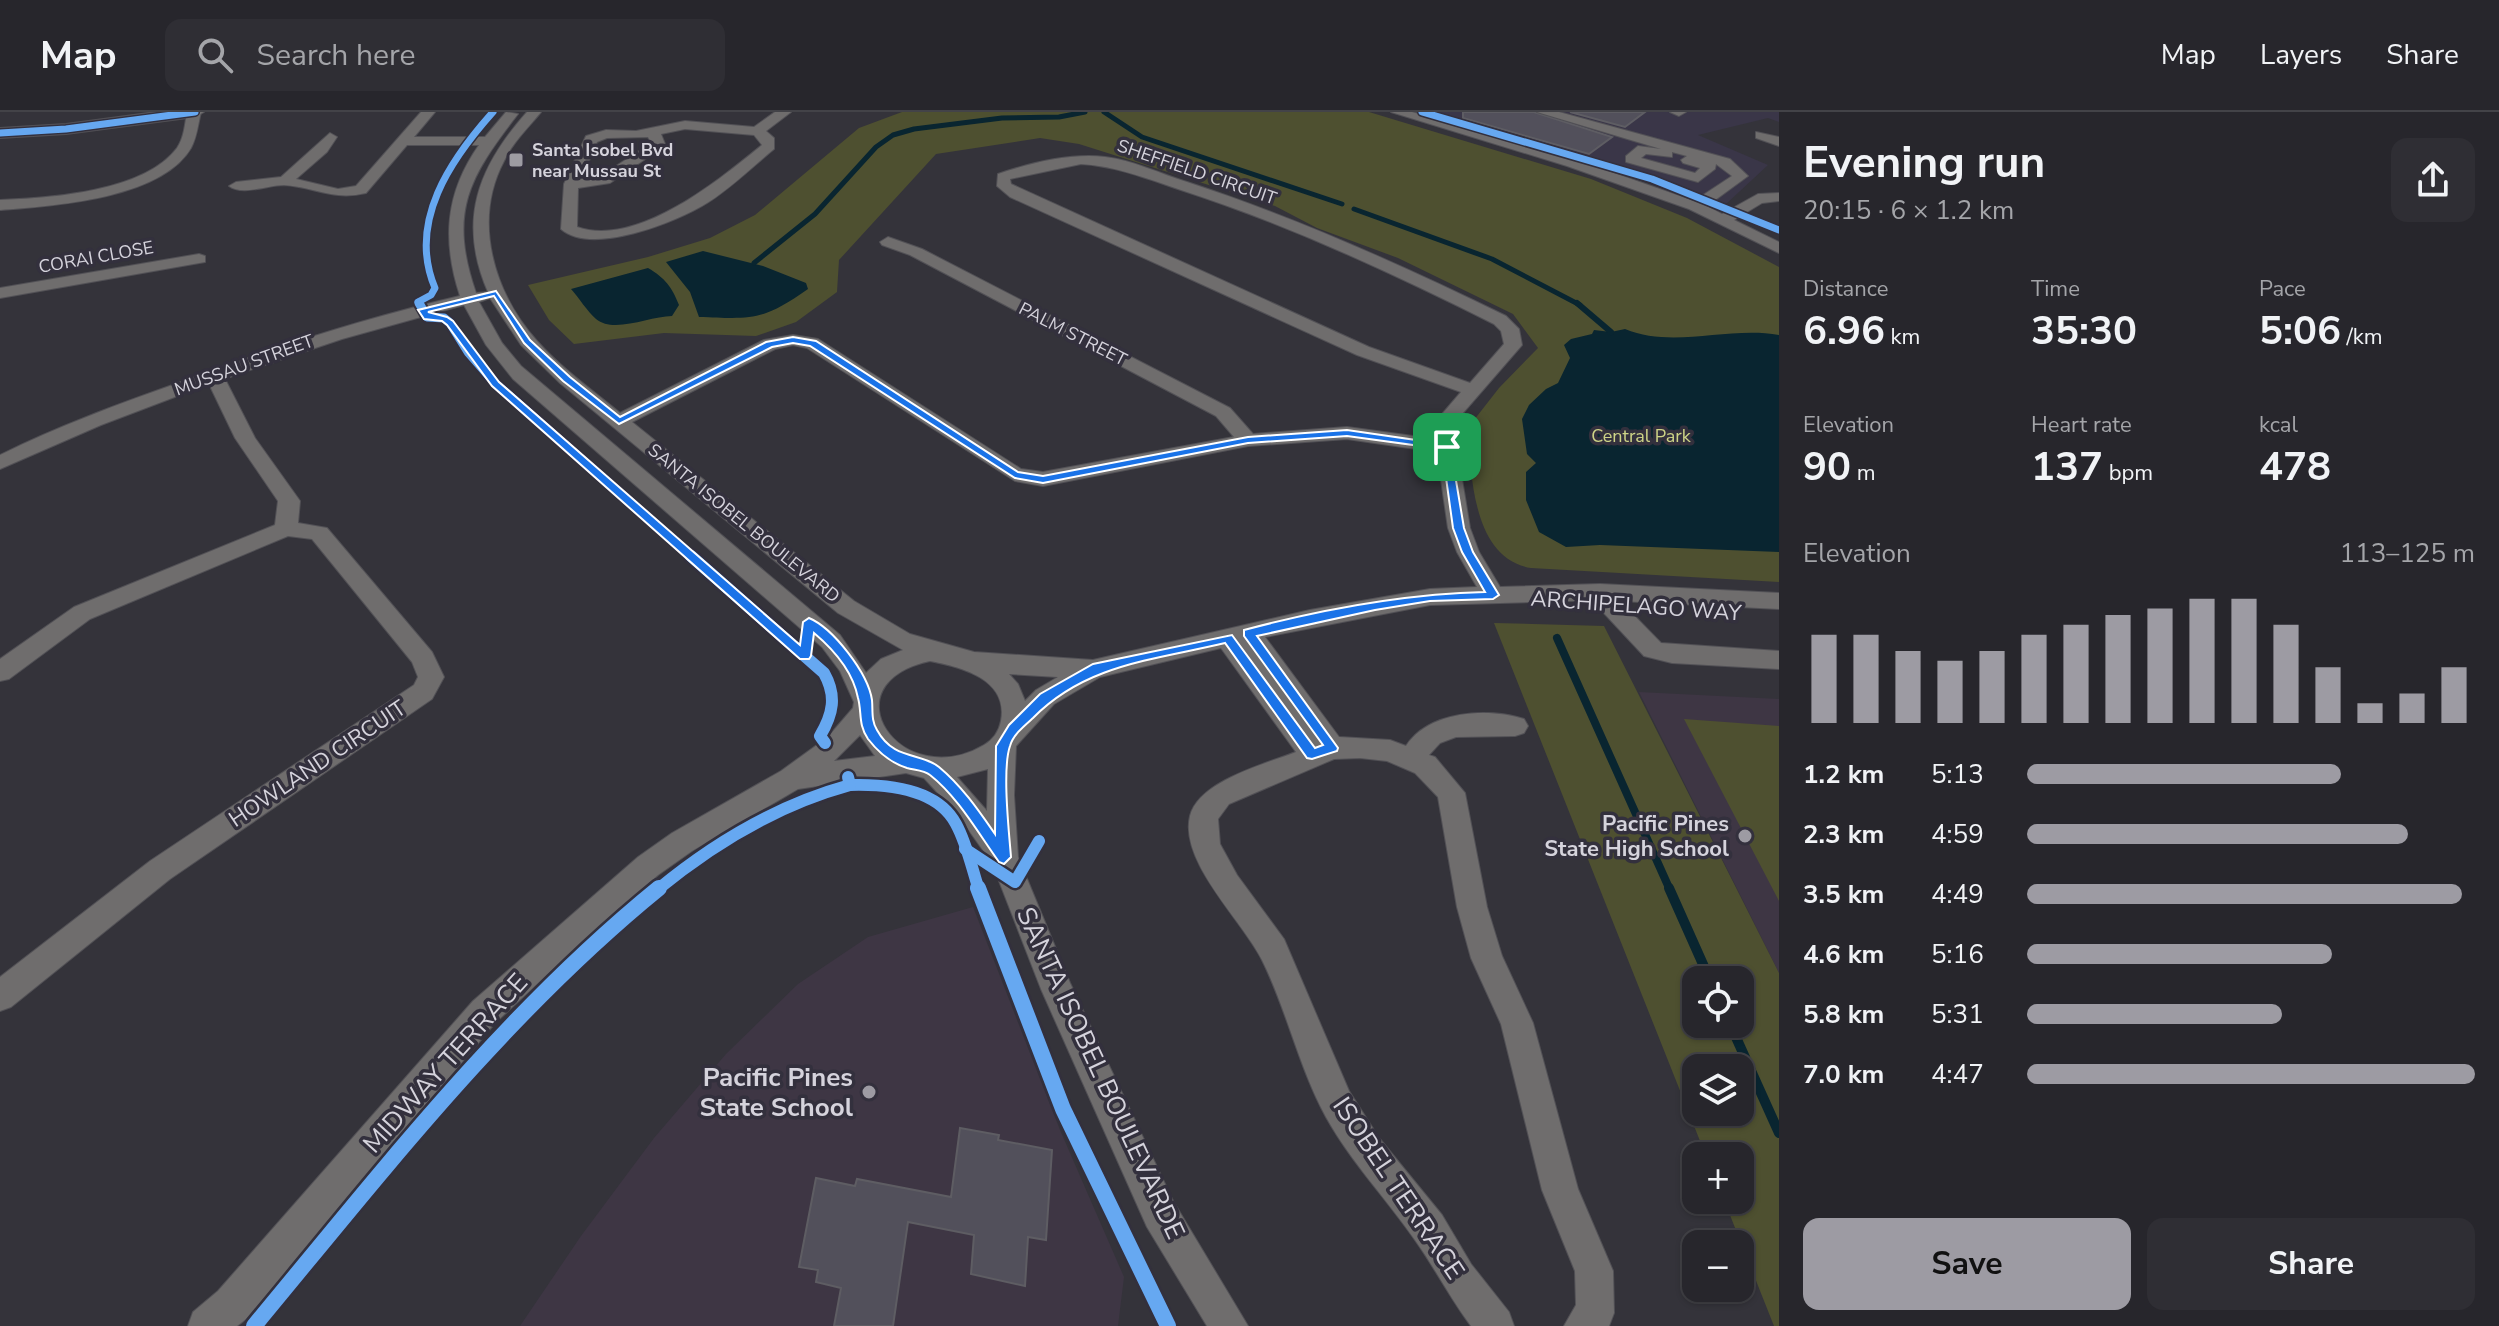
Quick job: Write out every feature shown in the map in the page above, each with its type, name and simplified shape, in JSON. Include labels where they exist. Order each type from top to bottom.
[{"type":"main road","points":[[0,133],[79,127],[195,112]]},
{"type":"street","points":[[0,205],[80,197],[146,176],[181,152],[189,137],[195,112]]},
{"type":"street","points":[[236,186],[285,181],[351,193],[361,190],[428,112]]},
{"type":"street","name":"SANTA ISOBEL BOULEVARD","points":[[513,112],[469,170],[458,199],[455,235],[459,278],[481,321],[511,366],[831,641],[851,667],[865,706]]},
{"type":"street","name":"SANTA ISOBEL BOULEVARD","points":[[534,112],[495,163],[483,193],[478,227],[484,263],[496,293],[527,341],[567,379],[846,607],[903,641],[966,657]]},
{"type":"street","points":[[757,131],[784,112]]},
{"type":"street","points":[[1398,112],[1572,163],[1694,206],[1779,248]]},
{"type":"street","points":[[1544,112],[1681,154],[1725,162],[1741,176],[1707,201],[1694,206]]},
{"type":"street","points":[[700,125],[757,131],[767,138],[769,146],[704,199],[675,214],[607,235],[578,235],[569,229],[571,184],[591,139],[613,128],[653,132],[700,125]]},
{"type":"street","points":[[571,184],[610,178],[658,144],[653,132]]},
{"type":"street","points":[[1761,135],[1779,142]]},
{"type":"street","points":[[285,181],[322,149],[330,137]]},
{"type":"street","points":[[404,141],[488,141]]},
{"type":"street","name":"SHEFFIELD CIRCUIT","points":[[1472,390],[1363,351],[1057,213],[1009,191],[1004,186],[1003,177],[1081,160],[1107,161],[1221,198],[1381,261],[1487,311],[1510,329],[1513,345],[1447,420],[1447,447],[1459,528],[1468,552],[1493,595]]},
{"type":"street","points":[[1723,219],[1739,213],[1756,198],[1765,195],[1779,197]]},
{"type":"street","name":"PALM STREET","points":[[888,242],[916,252],[1223,412],[1248,440]]},
{"type":"street","name":"CORAI CLOSE","points":[[0,293],[199,259]]},
{"type":"street","name":"MUSSAU STREET","points":[[0,463],[38,443],[321,337],[496,293]]},
{"type":"street","points":[[619,421],[770,344],[793,340],[812,343],[1015,475],[1043,479],[1248,440],[1347,433],[1447,447]]},
{"type":"street","points":[[0,672],[82,613],[286,529],[289,501],[245,438],[214,376]]},
{"type":"street","name":"HOWLAND CIRCUIT","points":[[0,996],[160,870],[423,692],[431,677],[423,658],[319,533],[286,529]]},
{"type":"street","name":"ARCHIPELAGO WAY","points":[[966,657],[1029,667],[1093,669],[1375,605],[1430,597],[1600,592],[1779,601]]},
{"type":"street","name":"ARCHIPELAGO WAY","points":[[1493,595],[1610,605],[1779,613]]},
{"type":"street","points":[[1610,605],[1653,650],[1685,669],[1779,675]]},
{"type":"street","points":[[1238,636],[1322,751]]},
{"type":"street","points":[[1653,650],[1672,654],[1779,660]]},
{"type":"street","points":[[930,652],[966,657],[997,673],[1010,689],[1016,708],[1008,737],[984,760],[959,768],[920,766],[885,749],[871,732],[865,706],[873,681],[888,667],[908,657],[930,652]]},
{"type":"street","name":"ARCHIPELAGO WAY","points":[[1008,737],[1045,697],[1093,669]]},
{"type":"street","name":"MIDWAY TERRACE","points":[[207,1326],[232,1305],[484,1012],[648,866],[695,834],[791,779],[837,744],[865,706]]},
{"type":"street","points":[[1412,759],[1420,742],[1436,731],[1461,725],[1515,726]]},
{"type":"street","name":"SANTA ISOBEL BOULEVARDE","points":[[1004,857],[1000,795],[1008,737]]},
{"type":"street","name":"ISOBEL TERRACE","points":[[1495,1326],[1458,1277],[1429,1228],[1367,1150],[1337,1103],[1273,949],[1227,884],[1206,846],[1204,817],[1219,796],[1322,751],[1360,747],[1390,751],[1425,765],[1451,793],[1472,907],[1487,958],[1517,1023],[1560,1190],[1594,1271],[1595,1313],[1583,1326]]},
{"type":"street","name":"MIDWAY TERRACE","points":[[791,779],[867,765],[920,766]]},
{"type":"street","name":"SANTA ISOBEL BOULEVARDE","points":[[920,766],[968,807],[1004,857],[1057,989],[1160,1214],[1229,1326]]},
{"type":"shaded area","points":[[1426,112],[1779,112],[1779,122],[1768,118],[1698,135],[1768,165],[1725,205],[1627,169]]},
{"type":"shaded area","name":"Pacific Pines State High School","points":[[1639,692],[1779,699],[1779,973]]},
{"type":"shaded area","name":"Pacific Pines State School","points":[[973,907],[1060,1130],[1124,1277],[1118,1326],[520,1326],[581,1236],[654,1138],[726,1054],[798,984],[868,937]]},
{"type":"green space","name":"Central Park","points":[[902,112],[1369,112],[1591,179],[1687,218],[1779,267],[1779,582],[1531,568],[1512,561],[1497,549],[1486,532],[1479,512],[1467,429],[1499,388],[1538,348],[1513,314],[1398,258],[1317,228],[1275,206],[1079,144],[1040,138],[936,154],[839,260],[837,292],[796,322],[756,336],[664,333],[574,344],[549,320],[528,285],[648,257],[710,238],[755,215],[859,128]]},
{"type":"green space","points":[[1494,623],[1604,626],[1779,973],[1779,1326],[1774,1326],[1754,1276],[1754,1230],[1736,1230],[1730,1214],[1754,1214],[1754,1142],[1700,1142],[1694,1126],[1754,1126],[1754,1054],[1682,1054],[1682,1096]]},
{"type":"green space","points":[[1684,719],[1779,726],[1779,901]]},
{"type":"water","points":[[703,251],[763,266],[806,283],[808,289],[757,316],[699,317],[690,292],[666,262]]},
{"type":"water","points":[[648,268],[663,279],[674,293],[679,305],[672,316],[622,325],[604,323],[593,316],[571,289]]},
{"type":"water","points":[[1625,329],[1662,337],[1740,333],[1779,335],[1779,552],[1600,545],[1566,547],[1539,532],[1526,500],[1526,472],[1536,463],[1527,454],[1522,419],[1529,405],[1546,389],[1558,383],[1570,358],[1564,345],[1571,339],[1592,334],[1594,330],[1611,332]]},
{"type":"building","points":[[1463,112],[1534,112],[1612,137],[1589,154],[1463,118]]},
{"type":"building","points":[[1570,112],[1645,112],[1625,127]]},
{"type":"building","points":[[960,1128],[999,1135],[998,1140],[1052,1150],[1046,1240],[1028,1237],[1025,1286],[971,1274],[974,1235],[908,1222],[893,1326],[834,1326],[841,1288],[816,1282],[818,1270],[799,1267],[816,1178],[855,1186],[857,1179],[951,1197]]},
{"type":"waterway","points":[[754,263],[815,214],[876,147],[893,135],[914,129],[1002,118],[1059,117],[1085,112]]},
{"type":"waterway","points":[[1104,112],[1142,137],[1342,204]]},
{"type":"waterway","points":[[1354,209],[1492,259],[1578,304]]},
{"type":"waterway","points":[[1578,304],[1611,332]]},
{"type":"waterway","points":[[1557,638],[1670,890]]},
{"type":"waterway","points":[[1669,888],[1704,966]]},
{"type":"waterway","points":[[1736,1038],[1779,1133]]},
{"type":"cycle path","points":[[0,133],[66,129],[195,112]]},
{"type":"cycle path","points":[[493,112],[454,161],[435,196],[427,236],[430,273],[435,288],[431,295],[418,302],[427,317],[444,318],[450,323],[468,352],[496,384],[824,673],[833,697],[829,720],[820,736],[825,743]]},
{"type":"cycle path","points":[[1422,112],[1652,179],[1779,230]]},
{"type":"cycle path","points":[[848,777],[850,785],[875,784],[913,791],[938,804],[956,823],[994,935],[1063,1109],[1168,1326]]},
{"type":"cycle path","points":[[254,1326],[436,1107],[584,953],[661,886],[737,832],[791,804],[850,785]]},
{"type":"cycle path","points":[[965,849],[1015,882],[1039,841]]},
{"type":"place","name":"Santa Isobel Bvd near Mussau St","points":[[516,160]]},
{"type":"place","name":"Pacific Pines State High School","points":[[1745,836]]},
{"type":"place","name":"Pacific Pines State School","points":[[869,1092]]},
{"type":"route","points":[[496,293],[527,341],[567,379],[619,421],[770,344],[793,340],[812,343],[1015,475],[1043,479],[1248,440],[1347,433],[1447,447],[1459,528],[1468,552],[1493,595],[1430,597],[1375,605],[1249,633],[1332,748],[1312,754],[1227,638],[1093,669],[1045,697],[1014,728],[1003,746],[1000,795],[1004,857],[968,807],[932,769],[907,762],[885,749],[871,732],[864,713],[865,699],[851,667],[831,641],[809,622],[805,656],[496,384],[468,352],[450,323],[444,318],[427,317],[422,310],[496,293]]}]
